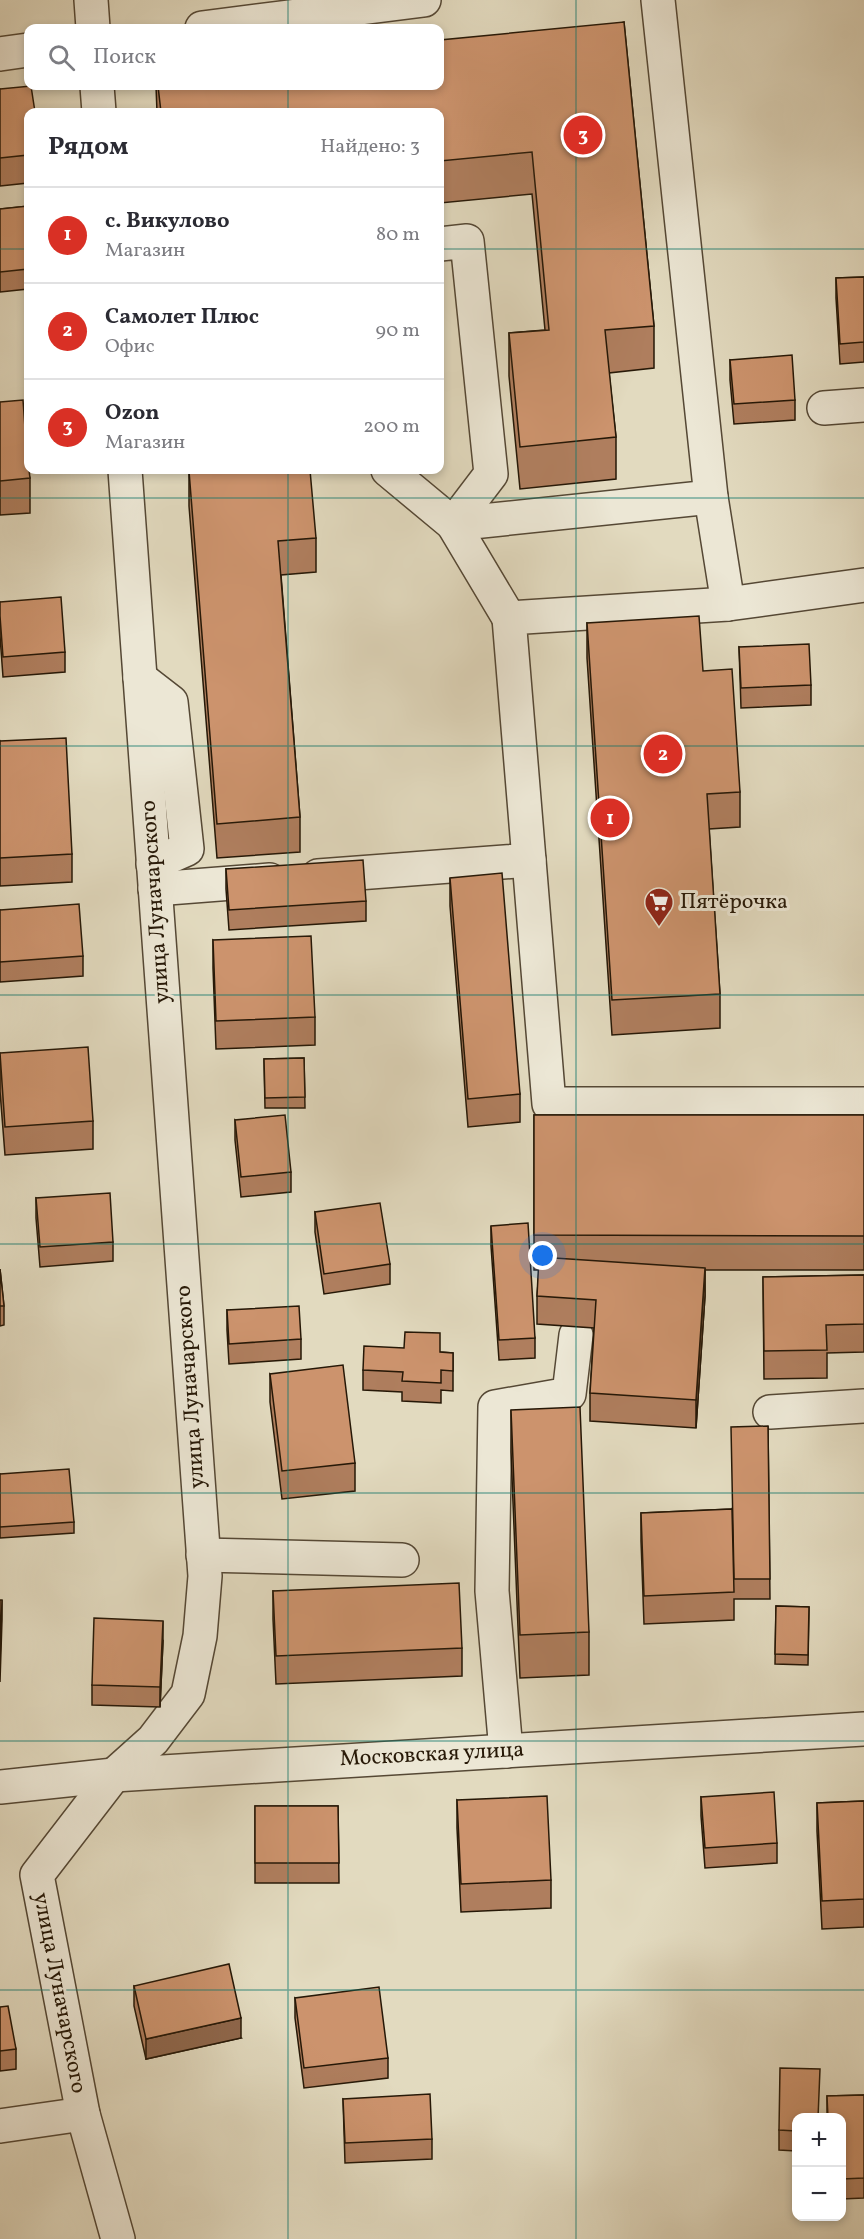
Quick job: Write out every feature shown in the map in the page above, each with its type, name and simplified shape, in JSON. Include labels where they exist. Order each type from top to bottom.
[{"type":"street","points":[[91,0],[93,24]]},
{"type":"street","points":[[234,24],[424,0]]},
{"type":"street","points":[[658,0],[711,497],[728,604]]},
{"type":"street","points":[[0,54],[24,51]]},
{"type":"street","points":[[97,90],[99,108]]},
{"type":"street","points":[[444,244],[467,241],[491,474],[453,524]]},
{"type":"street","points":[[824,408],[864,405]]},
{"type":"street","name":"улица Луначарского","points":[[118,2239],[82,2114],[37,1875],[114,1775],[153,1740],[188,1694],[200,1636],[203,1555],[125,474]]},
{"type":"street","points":[[393,474],[453,524],[509,618],[549,1104],[864,1104]]},
{"type":"street","points":[[453,524],[711,497]]},
{"type":"street","points":[[509,618],[728,604],[864,585]]},
{"type":"street","points":[[154,877],[529,861]]},
{"type":"street","points":[[506,1751],[492,1591],[495,1407],[569,1394],[576,1335]]},
{"type":"street","points":[[770,1412],[864,1406]]},
{"type":"street","points":[[203,1555],[402,1560]]},
{"type":"street","name":"Московская улица","points":[[0,1787],[114,1775],[864,1729]]},
{"type":"street","points":[[0,2126],[82,2114]]},
{"type":"building","points":[[624,22],[654,326],[605,330],[616,437],[520,447],[509,333],[549,330],[532,152],[444,161],[444,108],[161,108],[158,90],[444,90],[444,40]]},
{"type":"building","points":[[24,87],[24,90],[32,90],[34,108],[24,108],[24,155],[0,158],[0,89]]},
{"type":"building","points":[[24,206],[24,269],[0,272],[0,209]]},
{"type":"building","points":[[864,277],[864,342],[840,344],[836,278]]},
{"type":"building","points":[[792,355],[795,400],[734,404],[730,360]]},
{"type":"building","points":[[23,400],[24,474],[30,474],[30,478],[0,481],[0,402]]},
{"type":"building","points":[[189,474],[310,474],[316,538],[278,541],[300,817],[217,824]]},
{"type":"building","points":[[61,597],[65,652],[3,657],[0,602]]},
{"type":"building","name":"Пятёрочка","points":[[699,616],[703,671],[732,669],[740,792],[707,794],[720,994],[612,1000],[587,623]]},
{"type":"building","points":[[809,644],[811,685],[741,688],[739,647]]},
{"type":"building","points":[[66,738],[72,854],[0,858],[0,741]]},
{"type":"building","points":[[363,860],[366,901],[229,910],[226,869]]},
{"type":"building","points":[[502,873],[520,1094],[468,1099],[450,878]]},
{"type":"building","points":[[79,904],[83,956],[0,962],[0,910]]},
{"type":"building","points":[[311,936],[315,1017],[216,1021],[213,940]]},
{"type":"building","points":[[88,1047],[93,1121],[5,1127],[0,1053]]},
{"type":"building","points":[[304,1058],[305,1097],[265,1098],[264,1059]]},
{"type":"building","points":[[285,1115],[291,1172],[241,1177],[235,1120]]},
{"type":"building","points":[[534,1115],[864,1115],[864,1236],[534,1235]]},
{"type":"building","points":[[110,1193],[113,1242],[40,1247],[36,1198]]},
{"type":"building","points":[[380,1203],[390,1264],[324,1274],[315,1212]]},
{"type":"building","points":[[528,1223],[535,1338],[499,1340],[491,1226]]},
{"type":"building","points":[[539,1257],[705,1268],[696,1400],[590,1393],[596,1300],[537,1296]]},
{"type":"building","points":[[0,1269],[4,1306],[0,1306]]},
{"type":"building","points":[[864,1275],[864,1324],[826,1325],[827,1350],[764,1351],[763,1277]]},
{"type":"building","points":[[299,1306],[301,1339],[229,1344],[227,1310]]},
{"type":"building","points":[[405,1332],[440,1333],[440,1352],[453,1353],[453,1371],[441,1370],[441,1383],[402,1381],[403,1372],[363,1370],[364,1346],[404,1348]]},
{"type":"building","points":[[343,1365],[355,1463],[282,1471],[270,1374]]},
{"type":"building","points":[[580,1407],[589,1632],[520,1635],[511,1410]]},
{"type":"building","points":[[768,1426],[770,1579],[734,1579],[731,1427]]},
{"type":"building","points":[[69,1469],[74,1522],[0,1527],[0,1474]]},
{"type":"building","points":[[732,1509],[734,1592],[644,1596],[641,1513]]},
{"type":"building","points":[[459,1583],[462,1648],[276,1656],[273,1591]]},
{"type":"building","points":[[0,1600],[2,1600],[0,1662]]},
{"type":"building","points":[[776,1606],[809,1607],[808,1655],[775,1654]]},
{"type":"building","points":[[94,1618],[163,1621],[160,1687],[92,1685]]},
{"type":"building","points":[[774,1792],[777,1843],[705,1848],[701,1797]]},
{"type":"building","points":[[547,1796],[551,1880],[461,1884],[457,1800]]},
{"type":"building","points":[[864,1801],[864,1899],[822,1901],[817,1803]]},
{"type":"building","points":[[255,1806],[338,1806],[339,1863],[255,1863]]},
{"type":"building","points":[[229,1964],[241,2018],[146,2039],[134,1986]]},
{"type":"building","points":[[379,1987],[388,2058],[304,2068],[295,1998]]},
{"type":"building","points":[[8,2006],[16,2049],[0,2051],[0,2007]]},
{"type":"building","points":[[780,2068],[820,2069],[818,2113],[792,2113],[792,2131],[779,2130]]},
{"type":"building","points":[[430,2094],[432,2139],[345,2143],[343,2099]]},
{"type":"building","points":[[864,2095],[864,2178],[846,2179],[846,2113],[828,2113],[827,2096]]},
{"type":"place","name":"Ozon","points":[[583,135]]},
{"type":"place","name":"Самолет Плюс","points":[[663,754]]},
{"type":"place","name":"с. Викулово","points":[[610,818]]},
{"type":"place","name":"Пятёрочка","points":[[659,928]]}]
